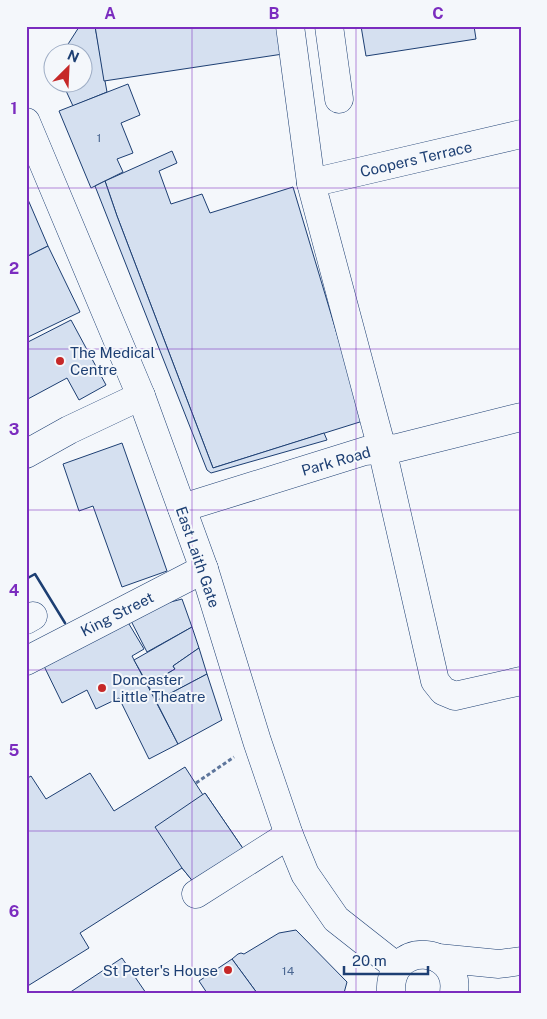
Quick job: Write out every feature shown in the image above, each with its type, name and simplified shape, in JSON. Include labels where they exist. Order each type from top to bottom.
[{"type":"street","points":[[290,26],[312,183],[382,449],[435,682],[443,691],[455,696],[521,681]]},
{"type":"street","points":[[329,26],[339,99]]},
{"type":"street","name":"East Laith Gate","points":[[26,122],[141,396],[204,569],[257,740],[289,835],[305,874],[336,919],[394,980]]},
{"type":"street","name":"Coopers Terrace","points":[[312,183],[521,134]]},
{"type":"street","points":[[26,454],[69,430],[141,396]]},
{"type":"street","name":"Park Road","points":[[182,508],[365,450],[397,448],[521,417]]},
{"type":"street","name":"King Street","points":[[29,659],[204,569]]},
{"type":"street","points":[[196,894],[289,835]]},
{"type":"street","points":[[394,980],[407,958],[417,955],[499,964],[521,961]]},
{"type":"street","points":[[438,958],[447,965],[452,975],[455,985],[454,993]]},
{"type":"path","points":[[196,783],[257,740]]},
{"type":"building","points":[[95,26],[107,92],[73,106],[67,92],[92,92],[92,42],[69,42],[79,27]]},
{"type":"building","points":[[95,26],[279,26],[283,54],[104,81]]},
{"type":"building","points":[[361,26],[474,26],[476,39],[366,56]]},
{"type":"building","points":[[128,84],[140,115],[121,123],[133,153],[117,159],[123,172],[91,188],[59,111]]},
{"type":"building","points":[[172,151],[177,163],[159,171],[171,204],[202,194],[210,213],[293,187],[363,421],[213,468],[105,181]]},
{"type":"building","points":[[105,181],[213,468],[324,433],[327,440],[211,473],[207,470],[95,186]]},
{"type":"building","points":[[26,195],[48,246],[26,257]]},
{"type":"building","points":[[48,246],[80,312],[26,338],[26,257]]},
{"type":"building","name":"The Medical Centre","points":[[71,320],[106,385],[79,400],[67,378],[26,400],[26,343]]},
{"type":"building","points":[[122,443],[167,571],[122,587],[93,506],[79,511],[63,464]]},
{"type":"building","points":[[182,599],[192,627],[147,652],[129,617],[148,608]]},
{"type":"building","name":"Doncaster Little Theatre","points":[[126,619],[144,649],[132,656],[178,744],[149,759],[119,698],[96,709],[87,690],[62,703],[42,662]]},
{"type":"building","points":[[192,627],[199,648],[173,666],[175,669],[148,685],[134,660]]},
{"type":"building","points":[[199,648],[207,674],[156,701],[148,685],[175,669],[173,666]]},
{"type":"building","points":[[207,674],[222,720],[178,744],[156,701]]},
{"type":"building","points":[[185,767],[203,795],[205,793],[244,850],[195,884],[182,868],[80,933],[89,948],[26,987],[26,779],[31,776],[46,799],[90,773],[114,811]]},
{"type":"building","points":[[205,793],[244,850],[195,884],[155,827]]},
{"type":"building","points":[[296,930],[347,982],[344,993],[257,993],[232,959],[279,933]]},
{"type":"building","points":[[122,958],[146,993],[69,993]]},
{"type":"building","name":"St Peter's House","points":[[232,959],[257,993],[207,993],[199,981]]},
{"type":"wall","points":[[26,579],[35,574],[65,623]]},
{"type":"place","name":"The Medical Centre","points":[[60,361]]},
{"type":"place","name":"Doncaster Little Theatre","points":[[102,688]]},
{"type":"place","name":"St Peter's House","points":[[228,970]]}]
